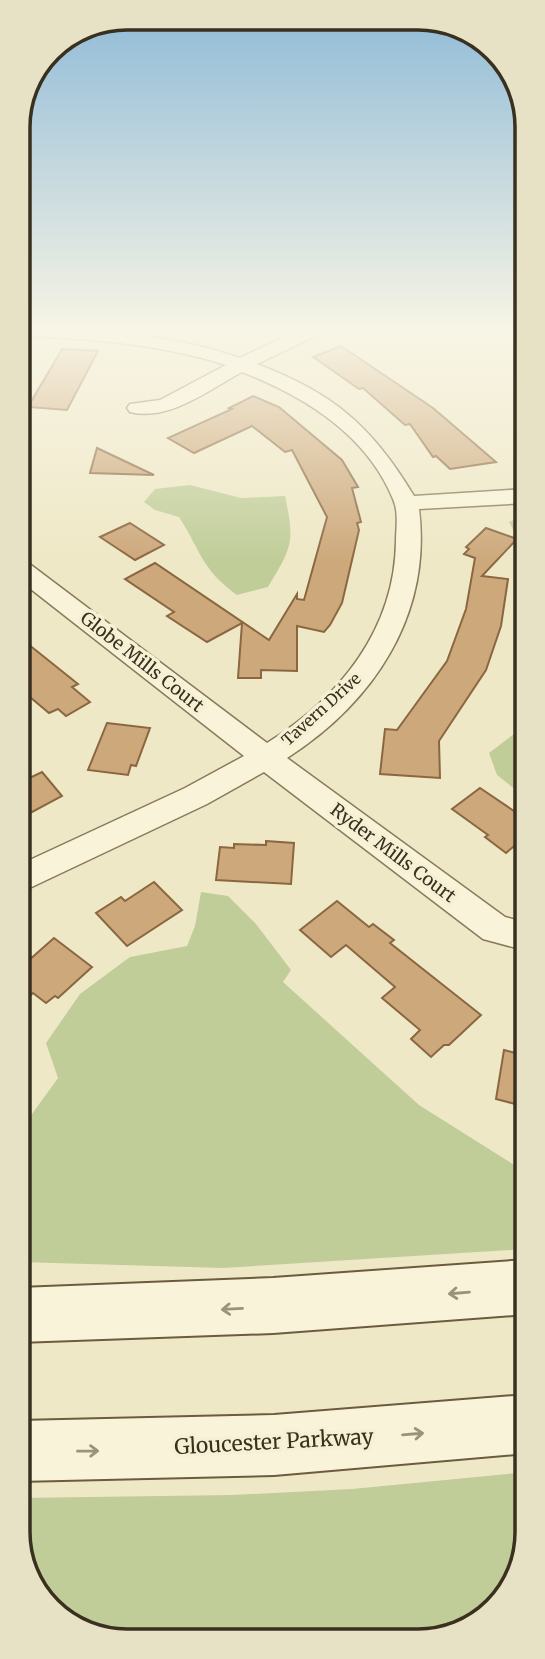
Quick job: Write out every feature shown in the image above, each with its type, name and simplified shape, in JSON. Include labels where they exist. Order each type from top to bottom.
[{"type":"main road","points":[[30,1315],[126,1314],[312,1304],[515,1288]]},
{"type":"main road","name":"Gloucester Parkway","points":[[30,1451],[274,1445],[515,1425]]},
{"type":"street","points":[[136,408],[142,407]]},
{"type":"street","name":"Tavern Drive","points":[[30,874],[63,856],[211,790],[265,758],[300,733],[352,685],[386,642],[402,600],[407,576],[406,503],[387,465],[356,429],[328,407]]},
{"type":"street","points":[[406,503],[515,497]]},
{"type":"street","name":"Globe Mills Court","points":[[30,576],[265,758]]},
{"type":"street","name":"Ryder Mills Court","points":[[265,758],[495,929],[515,934]]},
{"type":"green space","points":[[190,485],[241,498],[285,496],[290,524],[289,544],[287,553],[268,587],[237,595],[209,568],[179,517],[155,510],[144,502],[155,489]]},
{"type":"green space","points":[[515,520],[515,533],[509,522]]},
{"type":"green space","points":[[515,733],[515,789],[497,775],[489,753]]},
{"type":"green space","points":[[201,892],[228,896],[256,924],[291,970],[283,982],[419,1105],[515,1165],[515,1250],[223,1268],[30,1262],[30,1117],[58,1078],[46,1043],[80,994],[130,957],[187,946],[195,926]]},
{"type":"green space","points":[[515,1473],[515,1539],[508,1569],[499,1586],[482,1605],[467,1616],[437,1627],[127,1629],[96,1624],[73,1613],[58,1601],[43,1581],[32,1551],[30,1498],[232,1495],[352,1489]]},
{"type":"building","points":[[33,407],[68,407],[67,410]]},
{"type":"building","points":[[279,407],[342,460],[358,487],[352,488],[361,522],[357,523],[359,530],[342,603],[324,632],[297,626],[297,671],[261,670],[261,678],[238,678],[242,623],[207,642],[167,616],[174,612],[125,579],[155,563],[269,640],[297,594],[297,599],[304,600],[327,517],[292,450],[285,452],[252,426],[194,453],[168,438],[232,409],[229,408]]},
{"type":"building","points":[[385,407],[432,407],[496,462],[450,469],[436,456],[433,457],[410,424],[405,425]]},
{"type":"building","points":[[97,448],[154,475],[90,473]]},
{"type":"building","points":[[130,523],[164,545],[135,560],[100,537]]},
{"type":"building","points":[[486,528],[515,538],[482,576],[508,579],[501,626],[486,670],[439,741],[440,778],[380,774],[385,729],[397,730],[447,661],[466,609],[475,558],[464,554],[469,549],[466,547]]},
{"type":"building","points":[[30,646],[78,684],[72,687],[90,702],[66,716],[58,709],[49,713],[30,697]]},
{"type":"building","points":[[107,723],[150,728],[136,766],[131,765],[128,775],[88,770]]},
{"type":"building","points":[[42,772],[62,796],[30,813],[30,778]]},
{"type":"building","points":[[480,788],[515,810],[515,845],[506,853],[485,837],[488,835],[452,809]]},
{"type":"building","points":[[266,841],[294,843],[291,884],[216,880],[220,847],[234,848],[234,844],[266,845]]},
{"type":"building","points":[[154,882],[182,910],[127,946],[96,913],[121,897],[125,901]]},
{"type":"building","points":[[337,901],[369,927],[373,924],[394,940],[390,943],[481,1015],[449,1045],[444,1045],[431,1057],[411,1039],[420,1030],[382,998],[395,987],[346,945],[331,957],[300,930]]},
{"type":"building","points":[[54,938],[92,967],[58,998],[55,996],[46,1003],[33,993],[30,996],[30,959]]},
{"type":"building","points":[[504,1050],[515,1053],[515,1104],[496,1099]]}]
